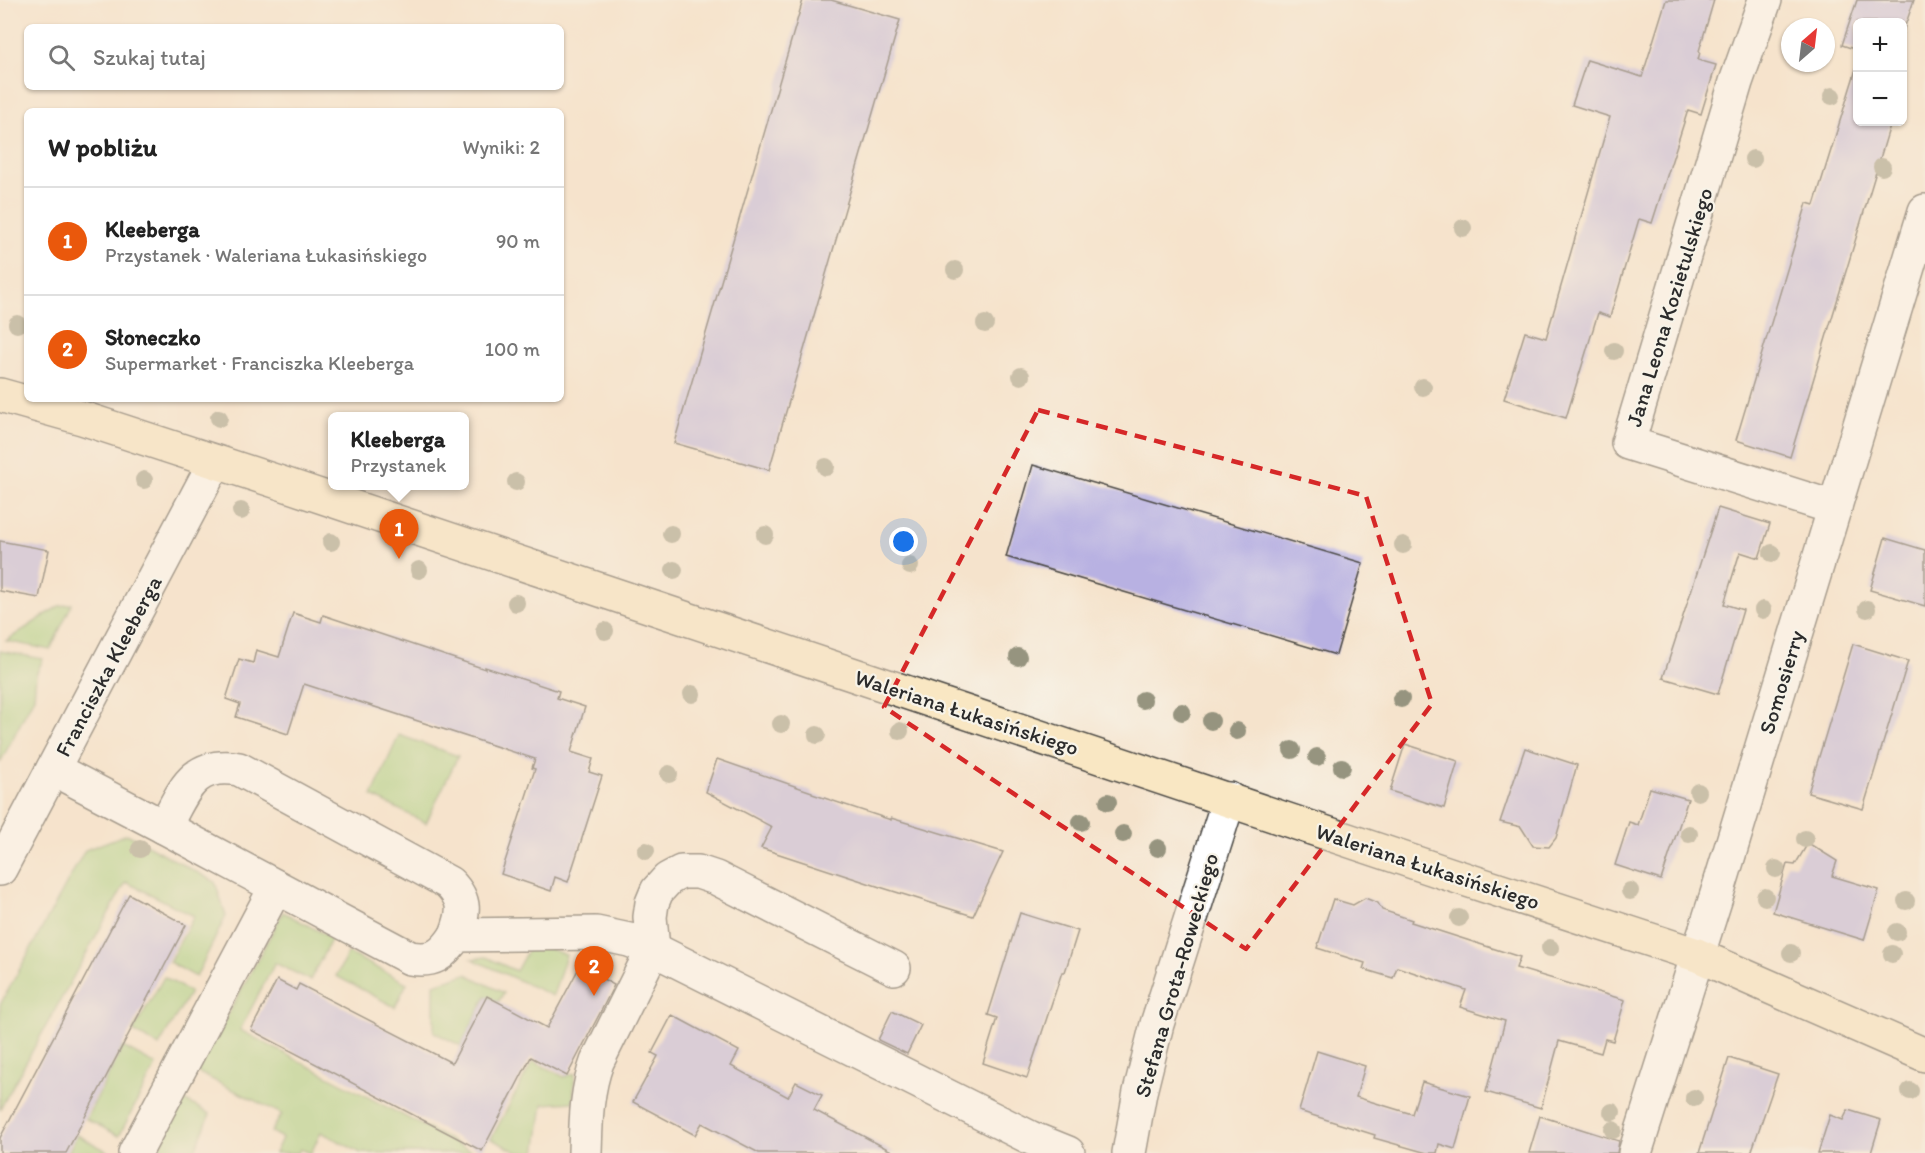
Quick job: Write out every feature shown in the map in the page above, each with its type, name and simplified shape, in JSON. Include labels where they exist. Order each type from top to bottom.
[{"type":"street","name":"Jana Leona Kozietulskiego","points":[[1765,0],[1736,82],[1628,443],[1835,508]]},
{"type":"street","name":"Somosierry","points":[[1635,1153],[1717,894],[1925,211]]},
{"type":"street","name":"Waleriana Łukasińskiego","points":[[0,395],[24,402]]},
{"type":"street","name":"Waleriana Łukasińskiego","points":[[25,402],[82,418],[1697,954],[1925,1055]]},
{"type":"street","name":"Franciszka Kleeberga","points":[[2,861],[53,769],[214,462]]},
{"type":"street","points":[[53,769],[410,958],[424,961],[437,957],[449,946],[462,919],[459,893],[449,883],[239,770],[223,767],[210,769],[196,776],[185,789],[164,827]]},
{"type":"street","name":"Stefana Grota-Roweckiego","points":[[1129,1153],[1156,1024],[1228,799]]},
{"type":"street","points":[[585,1153],[586,1102],[590,1081],[597,1062],[653,949],[650,917],[652,903],[657,891],[668,879],[681,872],[698,872],[716,878],[894,968]]},
{"type":"street","points":[[135,1153],[276,887]]},
{"type":"street","points":[[456,935],[596,933],[629,940],[653,949],[1031,1138],[1068,1153]]},
{"type":"highlighted area","points":[[1038,410],[1366,496],[1432,704],[1246,949],[884,707]]},
{"type":"green space","points":[[72,604],[50,650],[6,641],[59,606]]},
{"type":"green space","points":[[0,651],[43,659],[36,675],[34,697],[0,763]]},
{"type":"green space","points":[[399,735],[458,756],[426,823],[372,796]]},
{"type":"green space","points":[[127,834],[215,882],[226,916],[196,977],[169,962],[194,916],[126,882],[0,1109],[0,1005],[85,850]]},
{"type":"green space","points":[[283,912],[332,938],[310,980],[275,963],[240,1030],[471,1151],[470,1153],[361,1153],[321,1132],[311,1153],[300,1149],[298,1153],[275,1153],[282,1138],[271,1132],[282,1114],[197,1072]]},
{"type":"green space","points":[[532,942],[566,955],[553,996],[472,959],[486,957],[516,971]]},
{"type":"green space","points":[[348,953],[407,983],[395,1007],[336,976]]},
{"type":"green space","points":[[466,974],[504,993],[498,1002],[486,996],[461,1046],[434,1032],[434,984]]},
{"type":"green space","points":[[164,977],[190,992],[159,1046],[133,1031]]},
{"type":"green space","points":[[123,1047],[156,1065],[119,1136],[86,1119]]},
{"type":"green space","points":[[533,1061],[564,1077],[575,1073],[573,1102],[543,1104],[536,1153],[519,1153],[491,1139]]},
{"type":"green space","points":[[184,1100],[210,1114],[194,1153],[156,1153]]},
{"type":"green space","points":[[77,1135],[109,1152],[109,1153],[68,1153]]},
{"type":"building","points":[[803,0],[831,0],[900,20],[769,470],[674,443]]},
{"type":"building","points":[[1666,0],[1714,0],[1698,60],[1716,65],[1701,114],[1688,110],[1652,223],[1639,219],[1610,317],[1598,313],[1566,418],[1504,399],[1525,332],[1546,338],[1610,117],[1572,105],[1587,60],[1642,77]]},
{"type":"building","points":[[1857,0],[1914,0],[1907,20],[1907,18],[1853,18],[1853,49],[1842,45]]},
{"type":"building","points":[[1853,79],[1853,126],[1890,126],[1790,457],[1736,440],[1807,203],[1814,205]]},
{"type":"building","points":[[1033,465],[1363,563],[1336,655],[1006,557]]},
{"type":"building","points":[[1718,508],[1770,524],[1759,558],[1740,552],[1724,604],[1743,610],[1718,694],[1663,678]]},
{"type":"building","points":[[1885,538],[1925,550],[1925,606],[1870,590]]},
{"type":"building","points":[[0,541],[49,550],[39,598],[0,591]]},
{"type":"building","points":[[293,613],[321,622],[323,615],[485,669],[485,667],[559,691],[557,698],[585,707],[571,752],[593,759],[589,772],[602,776],[568,882],[555,877],[551,891],[501,874],[535,769],[532,768],[535,759],[304,684],[288,734],[236,717],[240,704],[226,699],[239,659],[253,663],[256,650],[279,657]]},
{"type":"building","points":[[1853,644],[1908,661],[1863,809],[1808,793]]},
{"type":"building","points":[[1405,744],[1458,761],[1444,808],[1390,791]]},
{"type":"building","points":[[1525,748],[1577,765],[1556,838],[1549,847],[1533,846],[1521,827],[1500,822]]},
{"type":"building","points":[[717,759],[891,820],[891,818],[1003,852],[973,916],[883,888],[761,848],[772,827],[706,792]]},
{"type":"building","points":[[1650,788],[1688,799],[1661,880],[1615,865],[1629,822],[1638,825]]},
{"type":"building","points":[[1808,843],[1837,861],[1832,876],[1879,890],[1864,940],[1773,912],[1787,864],[1795,865]]},
{"type":"building","points":[[129,894],[186,925],[66,1153],[0,1153],[0,1138]]},
{"type":"building","points":[[1365,898],[1378,903],[1382,910],[1412,920],[1411,922],[1520,957],[1516,968],[1625,1000],[1613,1041],[1605,1039],[1601,1053],[1559,1041],[1541,1108],[1486,1092],[1505,1021],[1460,1007],[1466,990],[1397,967],[1393,978],[1363,969],[1365,963],[1317,948],[1333,899],[1353,905]]},
{"type":"building","points":[[1020,913],[1078,931],[1027,1078],[983,1063],[997,1018],[988,1015]]},
{"type":"building","points":[[580,966],[614,985],[567,1076],[531,1057],[482,1151],[251,1030],[277,980],[296,990],[299,984],[452,1063],[487,996],[547,1028]]},
{"type":"building","points":[[892,1011],[921,1025],[907,1054],[878,1040]]},
{"type":"building","points":[[672,1015],[739,1051],[731,1066],[788,1097],[796,1082],[822,1095],[814,1110],[895,1153],[759,1153],[702,1123],[695,1135],[633,1102],[658,1056],[652,1053]]},
{"type":"building","points":[[1317,1051],[1365,1066],[1356,1097],[1412,1114],[1422,1082],[1470,1096],[1455,1149],[1439,1144],[1437,1153],[1427,1153],[1374,1138],[1375,1135],[1299,1111]]},
{"type":"building","points":[[1729,1058],[1778,1074],[1751,1153],[1699,1153]]},
{"type":"building","points":[[1848,1110],[1881,1120],[1871,1153],[1818,1153],[1830,1115],[1843,1120]]},
{"type":"building","points":[[1540,1116],[1619,1141],[1617,1153],[1529,1153]]},
{"type":"place","name":"Kleeberga","points":[[399,559]]},
{"type":"place","name":"Słoneczko","points":[[594,996]]}]
